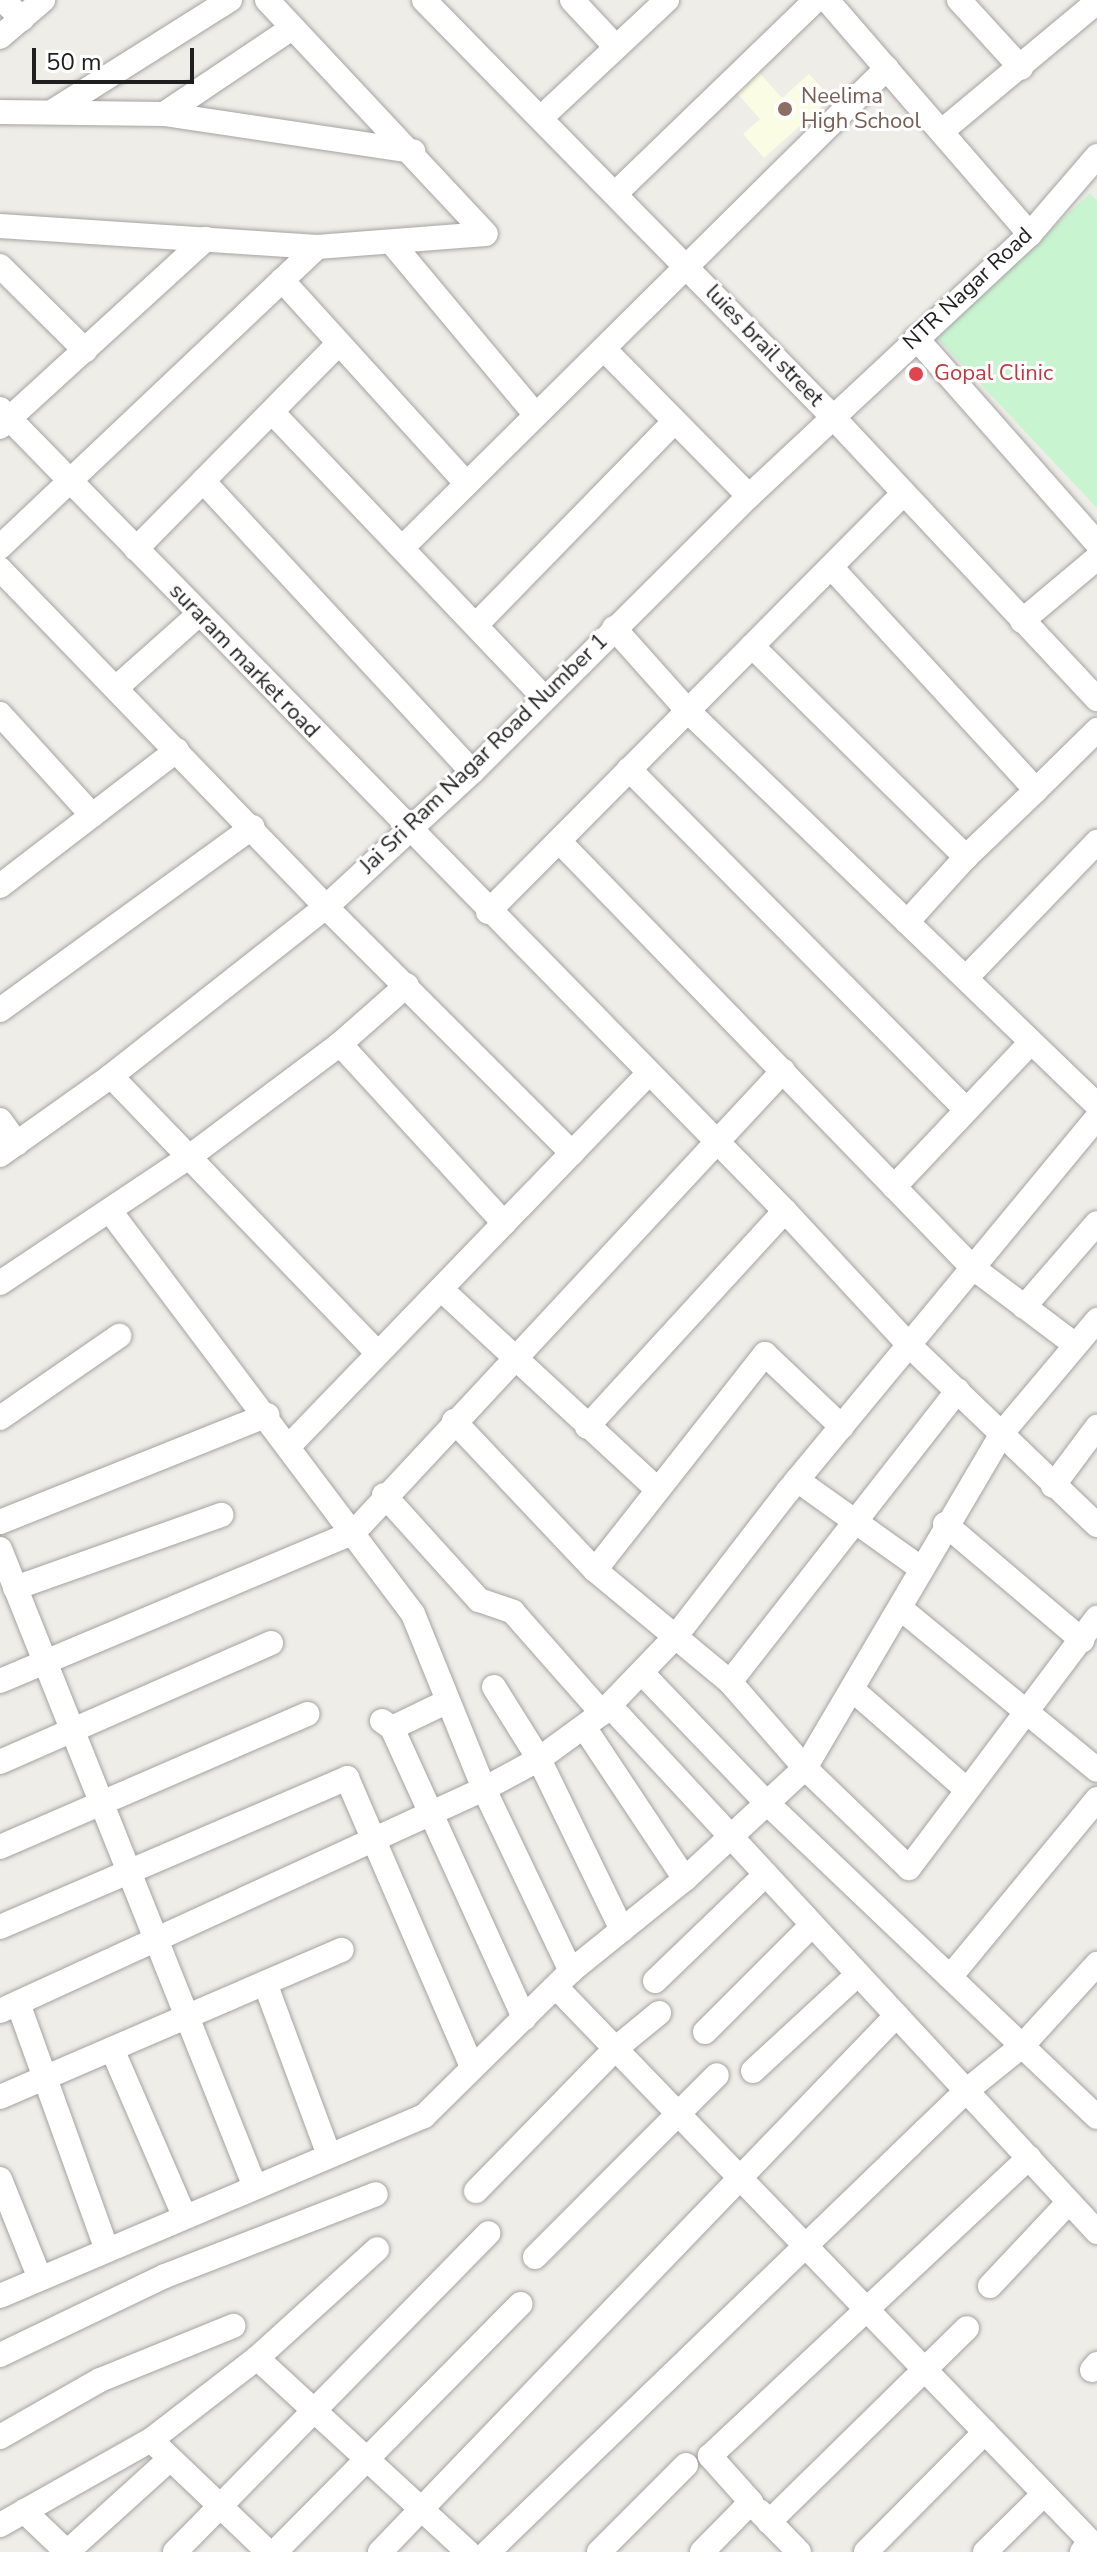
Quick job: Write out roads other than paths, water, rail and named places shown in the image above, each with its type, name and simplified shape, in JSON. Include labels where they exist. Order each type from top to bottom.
[{"type":"street","points":[[3,0],[22,19]]},
{"type":"street","points":[[0,37],[43,0]]},
{"type":"street","points":[[55,110],[230,0]]},
{"type":"street","points":[[0,226],[317,247],[486,234],[413,151],[267,0]]},
{"type":"street","name":"luies brail street","points":[[424,0],[543,116],[832,416],[1097,699]]},
{"type":"street","points":[[572,0],[615,46]]},
{"type":"street","points":[[543,116],[667,0]]},
{"type":"street","points":[[616,193],[816,0]]},
{"type":"street","points":[[827,0],[1030,234]]},
{"type":"street","points":[[959,0],[1021,68]]},
{"type":"street","points":[[942,131],[1021,68],[1094,2]]},
{"type":"street","points":[[164,114],[292,28]]},
{"type":"street","points":[[402,548],[887,68]]},
{"type":"street","points":[[0,112],[55,110],[164,114],[413,151]]},
{"type":"street","name":"NTR Nagar Road","points":[[832,416],[1030,234],[1094,164]]},
{"type":"street","points":[[3,418],[85,350],[206,239]]},
{"type":"street","points":[[392,243],[536,415]]},
{"type":"street","points":[[0,547],[317,247]]},
{"type":"street","points":[[0,266],[85,350]]},
{"type":"street","points":[[282,280],[467,484]]},
{"type":"street","points":[[916,338],[1097,543]]},
{"type":"street","points":[[136,549],[339,343]]},
{"type":"street","points":[[604,349],[749,496]]},
{"type":"street","points":[[272,412],[543,697]]},
{"type":"street","name":"Jai Sri Ram Nagar Road Number 1","points":[[9,1149],[111,1076],[326,907],[472,772],[543,697],[832,416]]},
{"type":"street","name":"suraram market road","points":[[3,418],[69,481],[488,912],[785,1211],[909,1345],[1097,1525]]},
{"type":"street","points":[[476,625],[674,422]]},
{"type":"street","points":[[203,481],[472,772]]},
{"type":"street","points":[[488,912],[903,494]]},
{"type":"street","points":[[1022,621],[1097,558]]},
{"type":"street","points":[[831,567],[1036,790]]},
{"type":"street","points":[[0,569],[253,827],[326,907],[572,1153]]},
{"type":"street","points":[[116,688],[199,614]]},
{"type":"street","points":[[614,628],[688,711],[1097,1105]]},
{"type":"street","points":[[752,646],[966,857]]},
{"type":"street","points":[[0,714],[92,815]]},
{"type":"street","points":[[907,922],[966,857],[1097,730]]},
{"type":"street","points":[[0,886],[177,750]]},
{"type":"street","points":[[629,769],[966,1110]]},
{"type":"street","points":[[0,1010],[253,827]]},
{"type":"street","points":[[559,841],[972,1267],[1074,1344]]},
{"type":"street","points":[[966,978],[1094,853]]},
{"type":"street","points":[[0,1283],[189,1157],[340,1044],[407,985]]},
{"type":"street","points":[[894,1187],[1031,1042]]},
{"type":"street","points":[[340,1044],[504,1223]]},
{"type":"street","points":[[0,1681],[48,1663],[230,1580],[354,1532],[384,1495],[783,1071]]},
{"type":"street","points":[[290,1445],[649,1073]]},
{"type":"street","points":[[111,1076],[378,1353]]},
{"type":"street","points":[[106,2247],[45,2078],[9,2007],[160,1942],[484,1789],[539,1759],[599,1716],[643,1674],[676,1636],[797,1480],[1097,1118]]},
{"type":"street","points":[[0,1120],[9,1149]]},
{"type":"street","points":[[110,1211],[290,1445],[413,1614],[564,1979],[615,2049],[1090,2541],[1082,2552]]},
{"type":"street","points":[[587,1427],[785,1211]]},
{"type":"street","points":[[1024,1307],[1097,1223]]},
{"type":"street","points":[[441,1289],[656,1488]]},
{"type":"street","points":[[0,2296],[106,2247],[424,2116],[564,1979],[685,1879],[728,1834],[805,1768],[854,1691],[945,1524],[1002,1433],[1097,1320]]},
{"type":"street","points":[[0,1418],[119,1336]]},
{"type":"street","points":[[595,1570],[656,1488],[765,1354],[842,1427]]},
{"type":"street","points":[[730,1682],[958,1390]]},
{"type":"street","points":[[0,1522],[267,1415]]},
{"type":"street","points":[[454,1421],[595,1570],[730,1682],[805,1768],[909,1868],[1097,1618]]},
{"type":"street","points":[[1053,1486],[1097,1427]]},
{"type":"street","points":[[797,1480],[853,1524],[922,1569]]},
{"type":"street","points":[[384,1495],[479,1600],[513,1612],[599,1716],[728,1834],[1097,2232]]},
{"type":"street","points":[[15,1588],[221,1515]]},
{"type":"street","points":[[945,1524],[1082,1640]]},
{"type":"street","points":[[0,1549],[160,1942],[255,2187]]},
{"type":"street","points":[[900,1608],[1097,1770]]},
{"type":"street","points":[[0,1762],[271,1643]]},
{"type":"street","points":[[643,1674],[765,1801],[1097,2117]]},
{"type":"street","points":[[494,1687],[539,1759],[622,1930]]},
{"type":"street","points":[[854,1691],[967,1790]]},
{"type":"street","points":[[448,1701],[387,1725],[524,2018]]},
{"type":"street","points":[[0,1847],[308,1714]]},
{"type":"street","points":[[599,1716],[685,1879]]},
{"type":"street","points":[[0,1927],[347,1778],[472,2067]]},
{"type":"street","points":[[950,1977],[1097,1799]]},
{"type":"street","points":[[655,1981],[766,1874]]},
{"type":"street","points":[[705,2032],[812,1925]]},
{"type":"street","points":[[0,2097],[342,1950]]},
{"type":"street","points":[[488,2552],[966,2091],[1023,2045],[1097,1964]]},
{"type":"street","points":[[753,2071],[858,1974]]},
{"type":"street","points":[[265,1983],[329,2155]]},
{"type":"street","points":[[476,2191],[615,2049],[659,2013]]},
{"type":"street","points":[[380,2552],[738,2176],[897,2015]]},
{"type":"street","points":[[112,2049],[184,2215]]},
{"type":"street","points":[[535,2257],[717,2075]]},
{"type":"street","points":[[799,2552],[710,2456],[1029,2158]]},
{"type":"street","points":[[0,2179],[6,2211],[39,2276]]},
{"type":"street","points":[[0,2355],[165,2276],[376,2194]]},
{"type":"street","points":[[990,2286],[1069,2202]]},
{"type":"street","points":[[175,2552],[311,2408],[488,2233]]},
{"type":"street","points":[[0,2525],[151,2440],[257,2358],[377,2249]]},
{"type":"street","points":[[275,2552],[364,2457],[520,2304]]},
{"type":"street","points":[[0,2437],[100,2380],[233,2326]]},
{"type":"street","points":[[769,2522],[967,2328]]},
{"type":"street","points":[[257,2358],[468,2552]]},
{"type":"street","points":[[866,2552],[985,2432]]},
{"type":"street","points":[[151,2440],[268,2552]]},
{"type":"street","points":[[24,2511],[67,2552],[170,2459]]},
{"type":"street","points":[[599,2552],[686,2465]]},
{"type":"street","points":[[985,2552],[1044,2494]]},
{"type":"street","points":[[702,2552],[751,2502]]},
{"type":"place","name":"Neelima High School","points":[[785,109]]},
{"type":"place","name":"Gopal Clinic","points":[[916,374]]}]
